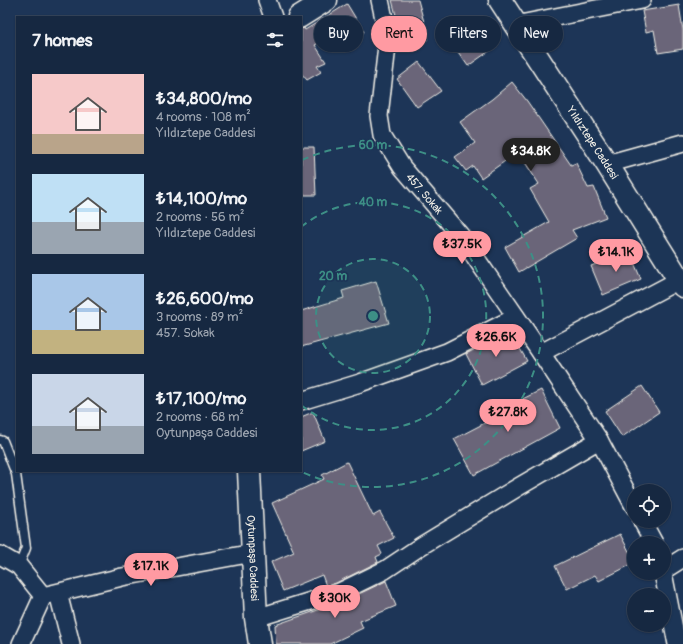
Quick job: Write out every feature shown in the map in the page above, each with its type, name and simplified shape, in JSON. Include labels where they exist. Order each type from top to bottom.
[{"type":"street","points":[[267,0],[273,16]]},
{"type":"street","points":[[301,16],[326,0]]},
{"type":"street","name":"457. Sokak","points":[[380,0],[386,28],[387,46],[379,116],[382,135],[402,166],[460,235],[541,353],[599,440],[627,493]]},
{"type":"street","name":"Yıldıztepe Caddesi","points":[[500,0],[510,16]]},
{"type":"street","points":[[561,16],[642,0]]},
{"type":"street","name":"Yıldıztepe Caddesi","points":[[533,52],[607,164],[681,283]]},
{"type":"street","points":[[607,164],[683,143]]},
{"type":"street","points":[[541,353],[681,283]]},
{"type":"street","points":[[302,401],[360,383],[447,352],[516,317]]},
{"type":"street","points":[[256,618],[340,592],[384,570],[500,498],[599,440]]},
{"type":"street","name":"Oytunpaşa Caddesi","points":[[249,472],[256,618],[260,644]]},
{"type":"street","points":[[21,644],[50,594],[122,577],[253,553]]},
{"type":"street","points":[[0,555],[19,566],[50,594],[71,644]]},
{"type":"street","points":[[671,566],[683,558]]},
{"type":"street","points":[[664,580],[677,644]]},
{"type":"lane","points":[[0,440],[2,441],[16,474],[26,548],[19,566]]},
{"type":"building","points":[[392,0],[418,0],[422,16],[396,16]]},
{"type":"building","points":[[347,4],[354,16],[328,16]]},
{"type":"building","points":[[679,5],[683,30],[683,49],[658,53],[654,30],[646,32],[642,11]]},
{"type":"building","points":[[314,24],[314,52],[320,52],[326,62],[317,66],[321,72],[307,80],[302,74],[302,29],[304,28],[305,30]]},
{"type":"building","points":[[458,52],[488,52],[468,66]]},
{"type":"building","points":[[419,62],[441,91],[417,107],[397,79]]},
{"type":"building","points":[[512,82],[527,101],[571,165],[576,163],[588,188],[594,187],[606,217],[572,230],[577,238],[519,272],[505,247],[549,222],[530,189],[539,184],[518,152],[481,178],[473,166],[466,171],[455,157],[475,143],[460,122],[492,99]]},
{"type":"building","points":[[302,147],[314,147],[316,195],[302,195]]},
{"type":"building","points":[[629,251],[641,279],[603,295],[591,266]]},
{"type":"building","points":[[376,281],[389,323],[302,347],[302,311],[344,298],[342,291]]},
{"type":"building","points":[[510,331],[527,361],[482,385],[466,354]]},
{"type":"building","points":[[642,386],[659,412],[622,437],[605,411]]},
{"type":"building","points":[[541,390],[560,428],[474,475],[454,439],[504,413],[502,409]]},
{"type":"building","points":[[313,412],[325,441],[302,451],[302,417]]},
{"type":"building","points":[[347,462],[373,516],[380,512],[394,538],[378,546],[382,554],[376,557],[378,562],[336,583],[326,586],[322,575],[283,591],[271,562],[294,552],[272,503],[324,479],[322,475]]},
{"type":"building","points":[[620,534],[627,548],[627,567],[599,581],[595,575],[567,589],[555,566]]},
{"type":"building","points":[[386,581],[396,606],[360,621],[363,628],[330,644],[276,644],[275,625],[344,601]]}]
